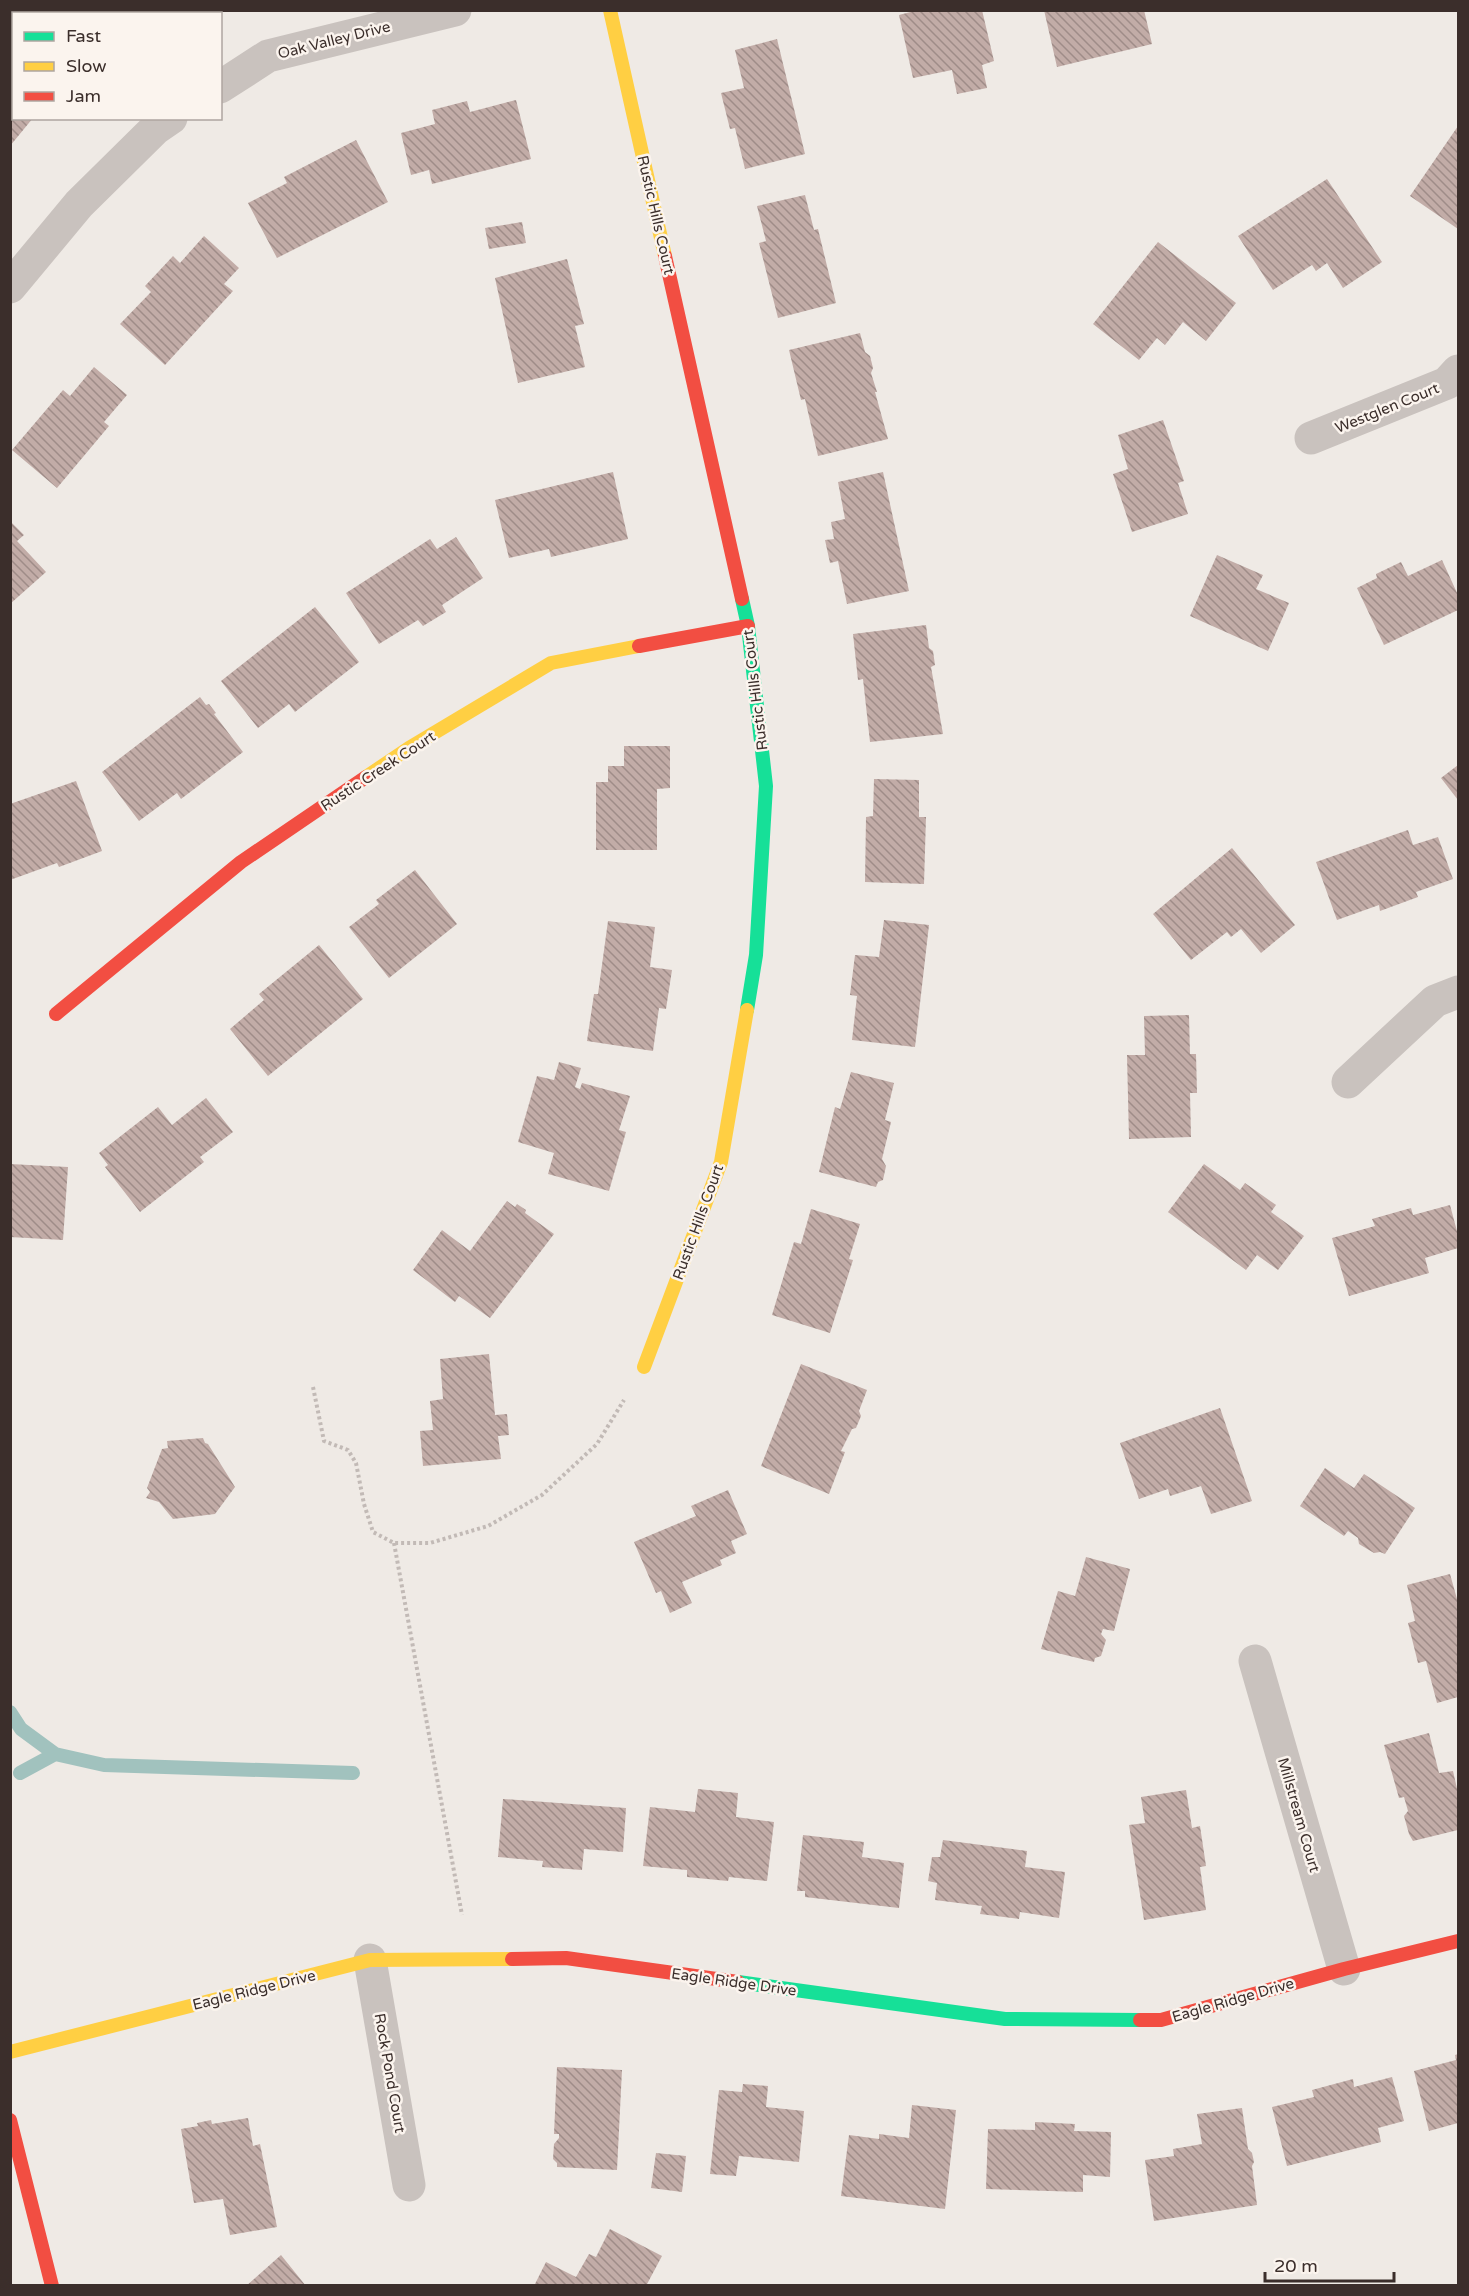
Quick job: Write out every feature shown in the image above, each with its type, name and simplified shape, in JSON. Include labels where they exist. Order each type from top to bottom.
[{"type":"street","name":"Oak Valley Drive","points":[[222,86],[268,56],[455,10]]},
{"type":"street","name":"Rustic Hills Court","points":[[610,10],[748,626],[766,786],[756,955],[721,1162],[644,1367]]},
{"type":"street","points":[[10,287],[80,204],[155,129],[168,120]]},
{"type":"street","name":"Westglen Court","points":[[1311,438],[1447,383],[1458,371]]},
{"type":"street","name":"Rustic Creek Court","points":[[56,1014],[241,862],[409,748],[551,663],[748,626]]},
{"type":"street","points":[[1348,1082],[1435,1001],[1458,992]]},
{"type":"street","name":"Millstream Court","points":[[1255,1661],[1344,1969]]},
{"type":"street","name":"Eagle Ridge Drive","points":[[10,2052],[370,1960],[566,1958],[1016,2019],[1161,2020],[1344,1969],[1458,1941]]},
{"type":"street","name":"Rock Pond Court","points":[[370,1960],[409,2185]]},
{"type":"street","points":[[10,2120],[52,2286]]},
{"type":"path","points":[[313,1388],[324,1441],[348,1450],[356,1463],[364,1504],[373,1532],[394,1543],[429,1543],[488,1526],[542,1496],[597,1444],[644,1367]]},
{"type":"path","points":[[394,1543],[462,1915]]},
{"type":"building","points":[[53,10],[135,10],[136,12],[50,12]]},
{"type":"building","points":[[918,10],[982,10],[994,61],[982,65],[987,88],[957,94],[952,70],[913,78],[899,15]]},
{"type":"building","points":[[1044,10],[1144,10],[1152,44],[1057,67]]},
{"type":"building","points":[[777,39],[805,154],[745,169],[735,128],[730,129],[721,93],[744,88],[735,50]]},
{"type":"building","points":[[10,60],[12,61],[12,120],[31,120],[10,146]]},
{"type":"building","points":[[516,100],[531,159],[432,184],[429,170],[411,175],[401,133],[435,124],[432,110],[467,101],[470,112]]},
{"type":"building","points":[[1458,126],[1458,229],[1410,196]]},
{"type":"building","points":[[356,140],[388,202],[277,258],[248,203],[287,183],[284,177]]},
{"type":"building","points":[[1327,179],[1382,262],[1343,288],[1327,263],[1316,271],[1312,265],[1273,290],[1238,236]]},
{"type":"building","points":[[805,195],[814,230],[818,229],[836,303],[778,318],[759,243],[766,241],[757,206]]},
{"type":"building","points":[[522,222],[526,243],[489,249],[485,228]]},
{"type":"building","points":[[204,236],[239,268],[224,284],[233,291],[165,365],[120,324],[151,292],[145,286],[173,256],[180,263]]},
{"type":"building","points":[[1158,242],[1236,303],[1206,341],[1183,322],[1165,345],[1157,338],[1139,360],[1093,324]]},
{"type":"building","points":[[567,259],[584,324],[575,326],[585,367],[518,383],[495,278]]},
{"type":"building","points":[[860,333],[865,352],[870,356],[873,368],[871,373],[877,392],[875,392],[888,439],[818,456],[805,399],[801,400],[789,350]]},
{"type":"building","points":[[94,367],[127,395],[104,422],[109,426],[57,488],[12,450],[63,390],[70,396]]},
{"type":"building","points":[[1163,420],[1184,481],[1178,483],[1188,514],[1132,532],[1113,474],[1128,469],[1118,435]]},
{"type":"building","points":[[613,472],[628,539],[551,557],[549,549],[509,558],[495,500]]},
{"type":"building","points":[[883,472],[909,591],[847,604],[838,561],[830,563],[825,540],[834,539],[831,522],[845,519],[838,482]]},
{"type":"building","points":[[10,521],[24,535],[17,541],[46,572],[10,604]]},
{"type":"building","points":[[456,537],[483,578],[442,605],[446,612],[423,626],[418,620],[379,644],[346,593],[430,539],[437,549]]},
{"type":"building","points":[[1217,555],[1263,575],[1256,589],[1289,603],[1268,651],[1190,616]]},
{"type":"building","points":[[1442,560],[1458,595],[1458,610],[1384,645],[1357,588],[1377,578],[1376,574],[1401,562],[1408,576]]},
{"type":"building","points":[[315,607],[359,662],[295,712],[289,704],[258,728],[221,681]]},
{"type":"building","points":[[926,625],[929,648],[933,651],[935,665],[931,667],[943,734],[870,742],[863,679],[858,680],[853,634]]},
{"type":"building","points":[[200,697],[206,705],[209,704],[243,752],[181,799],[177,793],[139,821],[102,772]]},
{"type":"building","points":[[624,746],[670,746],[670,788],[657,789],[657,850],[596,850],[596,782],[608,782],[608,766],[624,766]]},
{"type":"building","points":[[1458,765],[1458,800],[1441,778]]},
{"type":"building","points":[[874,779],[919,780],[919,817],[926,817],[924,884],[865,882],[866,817],[873,816]]},
{"type":"building","points":[[76,781],[102,851],[59,867],[57,863],[10,880],[10,804]]},
{"type":"building","points":[[1408,830],[1413,845],[1438,837],[1453,879],[1416,892],[1418,897],[1380,911],[1379,905],[1337,920],[1316,862]]},
{"type":"building","points":[[1232,848],[1295,925],[1261,953],[1241,929],[1231,937],[1227,932],[1191,960],[1153,914]]},
{"type":"building","points":[[415,870],[457,924],[389,978],[349,927],[379,904],[376,900]]},
{"type":"building","points":[[884,920],[929,925],[915,1047],[852,1040],[857,996],[850,995],[855,955],[879,957]]},
{"type":"building","points":[[608,921],[655,927],[650,967],[672,970],[666,1009],[659,1008],[653,1051],[587,1041],[594,994],[598,994]]},
{"type":"building","points":[[319,945],[363,999],[268,1076],[230,1029],[264,1000],[259,994]]},
{"type":"building","points":[[1189,1015],[1190,1054],[1196,1054],[1197,1093],[1190,1093],[1191,1137],[1129,1139],[1127,1055],[1145,1055],[1144,1016]]},
{"type":"building","points":[[559,1062],[581,1068],[575,1087],[580,1089],[582,1083],[630,1096],[619,1130],[626,1132],[609,1191],[548,1174],[554,1153],[518,1142],[537,1076],[554,1080]]},
{"type":"building","points":[[851,1072],[894,1083],[885,1120],[891,1122],[882,1159],[886,1166],[883,1180],[878,1182],[876,1187],[819,1172],[835,1107],[840,1109]]},
{"type":"building","points":[[206,1098],[233,1132],[200,1157],[204,1162],[140,1212],[105,1167],[108,1165],[99,1153],[158,1107],[172,1125]]},
{"type":"building","points":[[10,1164],[68,1167],[63,1240],[10,1237]]},
{"type":"building","points":[[1204,1164],[1240,1190],[1245,1183],[1276,1205],[1271,1212],[1304,1236],[1278,1270],[1257,1255],[1246,1270],[1168,1212]]},
{"type":"building","points":[[507,1201],[515,1207],[517,1204],[526,1210],[525,1213],[554,1234],[490,1318],[459,1296],[455,1302],[413,1270],[442,1230],[470,1251]]},
{"type":"building","points":[[1450,1205],[1458,1235],[1458,1248],[1425,1258],[1429,1273],[1349,1296],[1332,1238],[1375,1226],[1372,1219],[1411,1208],[1413,1215]]},
{"type":"building","points":[[811,1209],[860,1224],[849,1259],[853,1260],[830,1333],[772,1315],[794,1242],[801,1244]]},
{"type":"building","points":[[489,1354],[495,1415],[507,1414],[509,1435],[498,1436],[501,1459],[423,1466],[420,1431],[433,1430],[430,1401],[443,1399],[440,1359]]},
{"type":"building","points":[[801,1364],[867,1390],[859,1411],[861,1416],[856,1428],[852,1429],[841,1451],[845,1452],[829,1494],[761,1466]]},
{"type":"building","points":[[1220,1408],[1252,1501],[1211,1514],[1201,1486],[1170,1496],[1168,1489],[1139,1499],[1120,1443]]},
{"type":"building","points":[[203,1438],[235,1487],[215,1514],[173,1519],[159,1502],[146,1498],[150,1492],[147,1488],[162,1449],[168,1448],[167,1441]]},
{"type":"building","points":[[1325,1468],[1354,1488],[1364,1474],[1415,1508],[1385,1554],[1374,1553],[1359,1544],[1358,1538],[1348,1531],[1344,1536],[1300,1506]]},
{"type":"building","points":[[728,1490],[747,1534],[731,1541],[736,1553],[720,1560],[722,1565],[682,1582],[692,1603],[670,1613],[661,1591],[656,1593],[634,1542],[696,1516],[691,1506]]},
{"type":"building","points":[[1086,1557],[1130,1569],[1114,1631],[1103,1629],[1101,1634],[1106,1640],[1101,1656],[1095,1658],[1094,1662],[1041,1649],[1058,1591],[1075,1596]]},
{"type":"building","points":[[1450,1574],[1458,1598],[1458,1697],[1437,1703],[1426,1661],[1418,1663],[1408,1623],[1415,1621],[1407,1585]]},
{"type":"building","points":[[1429,1733],[1439,1773],[1453,1771],[1458,1793],[1458,1830],[1413,1841],[1404,1816],[1408,1811],[1404,1797],[1399,1798],[1384,1745]]},
{"type":"building","points":[[698,1789],[738,1793],[736,1817],[774,1822],[767,1881],[729,1877],[728,1881],[687,1877],[687,1870],[643,1866],[650,1807],[695,1812]]},
{"type":"building","points":[[1186,1790],[1192,1828],[1200,1826],[1206,1866],[1200,1867],[1206,1910],[1144,1920],[1129,1825],[1145,1823],[1141,1797]]},
{"type":"building","points":[[503,1799],[626,1808],[623,1852],[584,1849],[582,1870],[542,1867],[543,1861],[498,1857]]},
{"type":"building","points":[[803,1835],[864,1842],[862,1857],[904,1863],[899,1908],[805,1897],[805,1891],[797,1891]]},
{"type":"building","points":[[943,1840],[1027,1851],[1025,1867],[1065,1872],[1059,1918],[1020,1912],[1019,1919],[980,1914],[982,1906],[935,1900],[937,1883],[928,1881],[932,1857],[940,1857]]},
{"type":"building","points":[[1458,2054],[1458,2123],[1429,2131],[1414,2071],[1456,2060],[1455,2055]]},
{"type":"building","points":[[557,2067],[622,2070],[617,2170],[557,2167],[553,2159],[554,2144],[559,2138],[559,2134],[554,2134]]},
{"type":"building","points":[[1392,2077],[1404,2121],[1378,2128],[1381,2142],[1287,2166],[1272,2107],[1314,2097],[1312,2090],[1353,2079],[1354,2087]]},
{"type":"building","points":[[743,2084],[768,2086],[766,2107],[804,2111],[799,2162],[739,2156],[736,2176],[710,2174],[719,2090],[742,2092]]},
{"type":"building","points":[[912,2105],[956,2110],[945,2209],[841,2196],[849,2135],[879,2139],[879,2134],[909,2138]]},
{"type":"building","points":[[1242,2108],[1248,2149],[1252,2153],[1254,2162],[1252,2166],[1257,2205],[1154,2221],[1145,2160],[1174,2156],[1173,2149],[1202,2144],[1197,2114]]},
{"type":"building","points":[[248,2118],[253,2146],[260,2144],[277,2227],[230,2235],[223,2199],[194,2203],[181,2129],[198,2126],[197,2123],[211,2120],[212,2124]]},
{"type":"building","points":[[1035,2122],[1075,2124],[1074,2131],[1111,2132],[1110,2177],[1083,2175],[1083,2192],[986,2189],[988,2129],[1035,2130]]},
{"type":"building","points":[[656,2153],[686,2156],[682,2192],[651,2188]]},
{"type":"building","points":[[610,2229],[662,2256],[646,2286],[534,2286],[546,2262],[576,2277],[589,2254],[596,2257]]},
{"type":"building","points":[[281,2255],[306,2286],[246,2286]]},
{"type":"waterway","points":[[10,1712],[21,1729],[55,1754],[104,1765],[353,1773]]},
{"type":"waterway","points":[[20,1773],[55,1754]]},
{"type":"traffic: fast","points":[[742,599],[748,626],[766,786],[756,955],[747,1010]]},
{"type":"traffic: fast","points":[[738,1982],[1005,2019],[1140,2020]]},
{"type":"traffic: slow","points":[[610,10],[665,256]]},
{"type":"traffic: slow","points":[[366,777],[409,748],[551,663],[639,646]]},
{"type":"traffic: slow","points":[[644,1367],[721,1162],[747,1010]]},
{"type":"traffic: slow","points":[[10,2052],[370,1960],[512,1959]]},
{"type":"traffic: jam","points":[[665,256],[742,599]]},
{"type":"traffic: jam","points":[[639,646],[748,626]]},
{"type":"traffic: jam","points":[[56,1014],[241,862],[366,777]]},
{"type":"traffic: jam","points":[[1140,2020],[1161,2020],[1344,1969],[1458,1941]]},
{"type":"traffic: jam","points":[[512,1959],[566,1958],[738,1982]]},
{"type":"traffic: jam","points":[[10,2120],[52,2286]]}]
